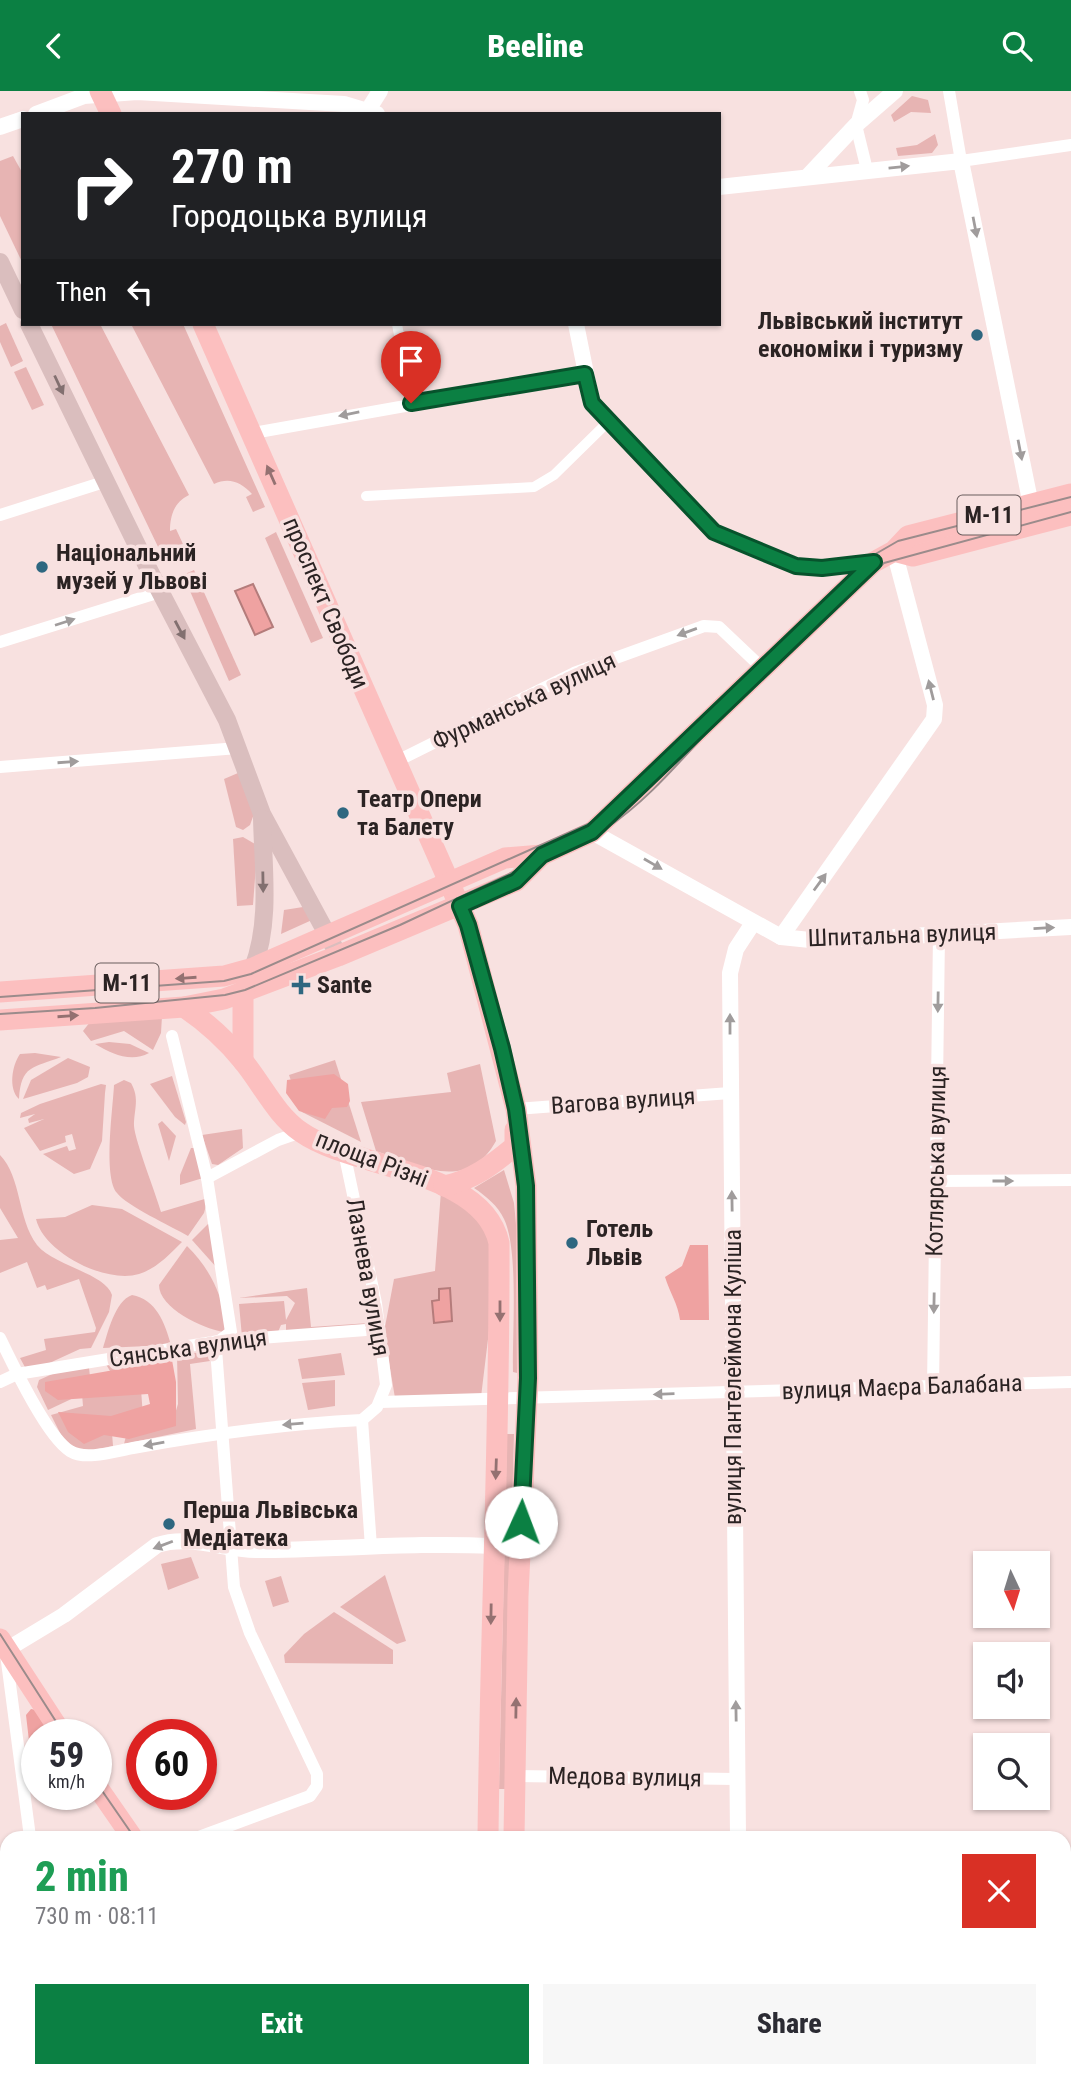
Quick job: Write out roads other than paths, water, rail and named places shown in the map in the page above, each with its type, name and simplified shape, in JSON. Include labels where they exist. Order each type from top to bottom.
[{"type":"main road","points":[[0,262],[21,306]]},
{"type":"main road","points":[[30,326],[104,482],[228,720],[262,814],[338,957]]},
{"type":"main road","name":"проспект Свободи","points":[[205,326],[468,925],[516,1109]]},
{"type":"main road","name":"М-11","points":[[0,992],[224,975],[253,968],[505,858],[542,855],[592,832],[874,562],[894,551],[913,557],[1034,514],[1071,494]]},
{"type":"main road","name":"М-11","points":[[1034,514],[1071,515]]},
{"type":"main road","points":[[243,1061],[243,994],[261,949],[264,908],[262,814]]},
{"type":"main road","name":"М-11","points":[[0,1020],[184,1007],[243,994],[338,957],[516,881],[542,855]]},
{"type":"main road","points":[[184,1007],[203,1019],[243,1061],[266,1095],[301,1132]]},
{"type":"main road","points":[[514,1831],[526,1399],[526,1186],[516,1109]]},
{"type":"main road","name":"площа Різні","points":[[444,1186],[468,1181],[515,1146],[516,1109]]},
{"type":"main road","name":"площа Різні","points":[[301,1132],[344,1151],[444,1186],[489,1215],[499,1243],[499,1400]]},
{"type":"main road","points":[[488,1831],[492,1546],[499,1400]]},
{"type":"main road","points":[[2,1647],[52,1719]]},
{"type":"main road","points":[[112,1808],[128,1831]]},
{"type":"street","points":[[41,112],[84,96],[104,100],[150,93],[344,104],[373,112],[380,91]]},
{"type":"street","points":[[860,91],[863,100],[856,125],[867,170]]},
{"type":"street","points":[[807,177],[856,125],[895,91]]},
{"type":"street","points":[[949,91],[1034,514]]},
{"type":"street","points":[[0,127],[21,120]]},
{"type":"street","points":[[721,187],[961,161],[1071,145]]},
{"type":"street","points":[[397,326],[411,403]]},
{"type":"street","points":[[576,326],[592,403],[714,532],[796,566],[822,568],[874,562]]},
{"type":"street","points":[[253,433],[585,374]]},
{"type":"street","points":[[366,496],[534,487],[554,475],[608,422]]},
{"type":"street","points":[[0,515],[104,482]]},
{"type":"street","points":[[781,937],[910,757],[933,719],[935,705],[894,551]]},
{"type":"street","points":[[0,642],[160,592]]},
{"type":"street","name":"Фурманська вулиця","points":[[395,762],[574,673],[704,626],[719,627],[762,668]]},
{"type":"street","points":[[0,767],[238,748]]},
{"type":"street","name":"Шпитальна вулиця","points":[[592,832],[781,937],[820,941],[1071,927]]},
{"type":"street","name":"вулиця Пантелеймона Куліша","points":[[738,1831],[730,973],[736,949],[753,923]]},
{"type":"street","name":"Котлярська вулиця","points":[[933,1388],[939,934]]},
{"type":"street","points":[[172,1036],[207,1178],[231,1332],[219,1341],[216,1349],[234,1587],[250,1633],[317,1774],[317,1786],[310,1796],[215,1831]]},
{"type":"street","name":"Вагова вулиця","points":[[516,1109],[730,1093]]},
{"type":"street","points":[[207,1178],[278,1140],[301,1132]]},
{"type":"street","name":"Лазнева вулиця","points":[[344,1151],[379,1329],[386,1385],[380,1402]]},
{"type":"street","points":[[936,1181],[1071,1180]]},
{"type":"street","name":"Сянська вулиця","points":[[0,1382],[17,1374],[219,1341],[379,1329]]},
{"type":"street","points":[[0,1338],[17,1374],[61,1445],[73,1454],[97,1454],[222,1431],[362,1420],[380,1402]]},
{"type":"street","name":"вулиця Маєра Балабана","points":[[380,1402],[1071,1382]]},
{"type":"street","points":[[362,1420],[371,1547]]},
{"type":"street","points":[[29,1831],[2,1647],[64,1615],[157,1545],[184,1540],[229,1548],[492,1546]]},
{"type":"street","points":[[13,1711],[17,1701],[28,1695],[37,1697]]},
{"type":"street","name":"Медова вулиця","points":[[514,1776],[736,1779]]},
{"type":"tram line","points":[[0,997],[224,981],[251,974],[588,824],[614,807],[872,556],[898,541],[1071,497]]},
{"type":"tram line","points":[[828,613],[884,563],[1071,512]]},
{"type":"tram line","points":[[0,1014],[225,995],[245,990],[400,925],[605,829],[659,784],[740,698]]},
{"type":"tram line","points":[[0,1634],[54,1719]]},
{"type":"tram line","points":[[112,1805],[130,1831]]},
{"type":"place","name":"Львівський інститут економіки і туризму","points":[[977,335]]},
{"type":"place","name":"Національний музей у Львові","points":[[42,567]]},
{"type":"place","name":"Театр Опери та Балету","points":[[343,813]]},
{"type":"place","name":"Sante","points":[[301,985]]},
{"type":"place","name":"Готель Львів","points":[[572,1243]]},
{"type":"place","name":"Перша Львівська Медіатека","points":[[169,1524]]}]
